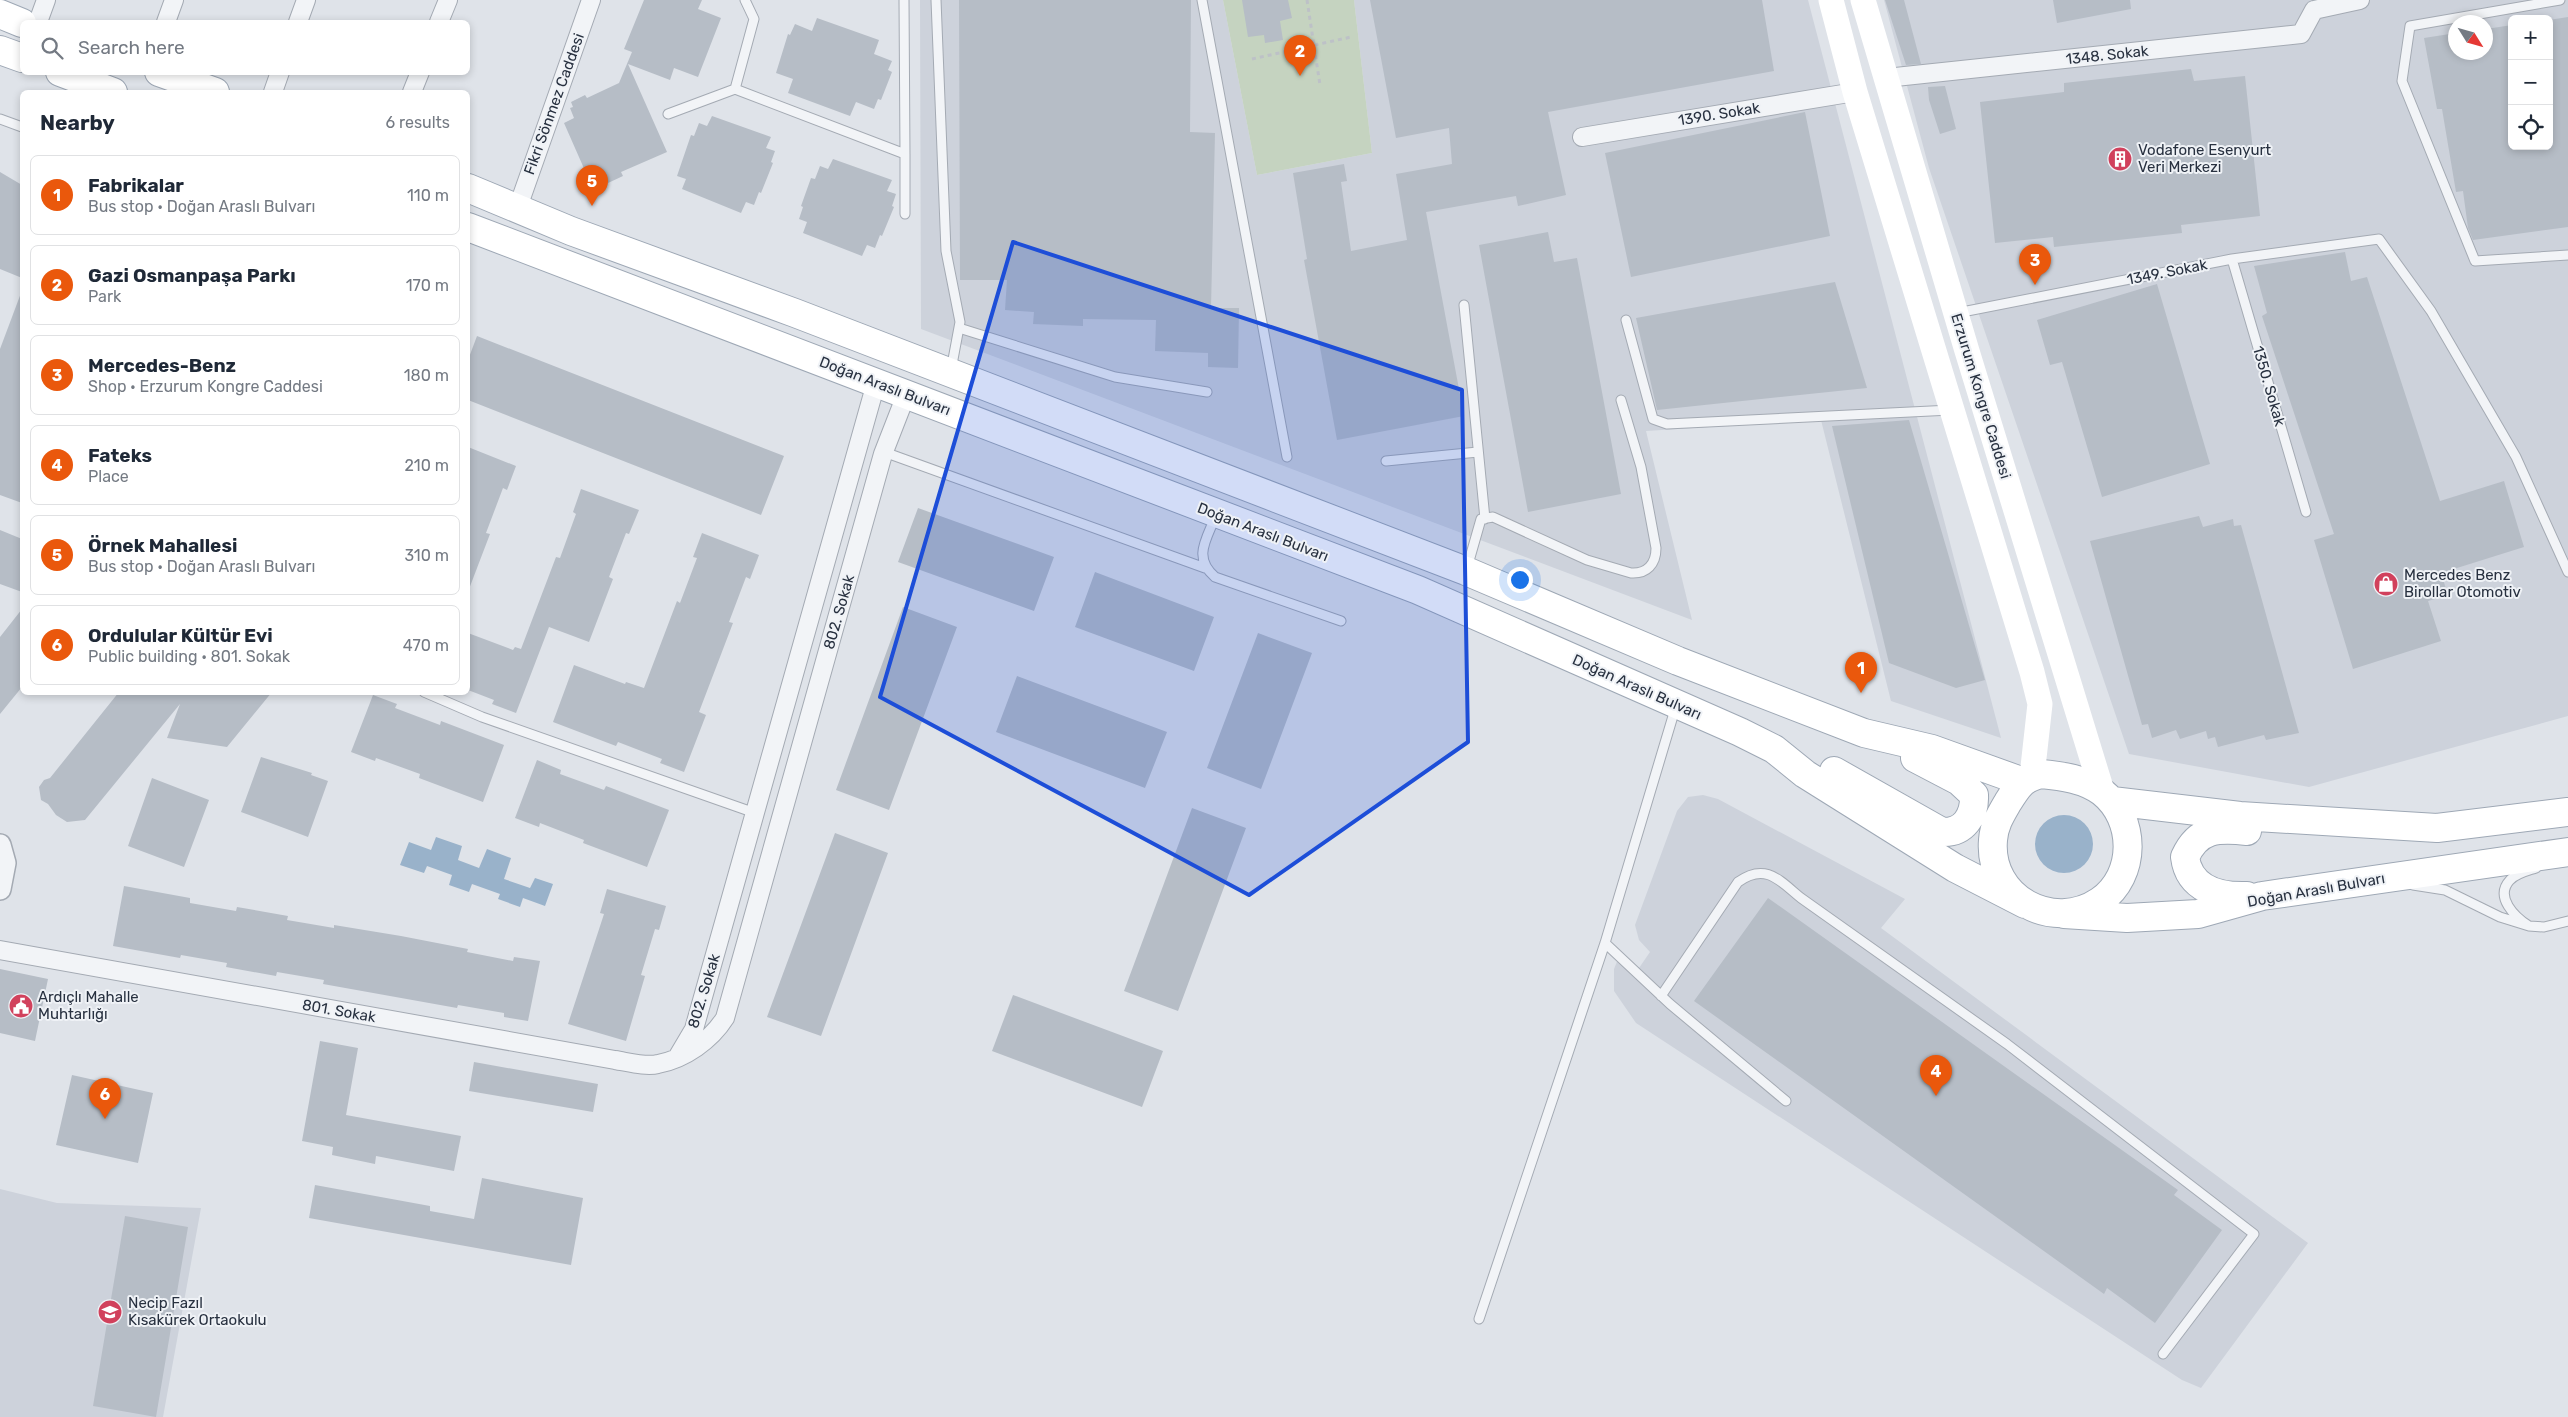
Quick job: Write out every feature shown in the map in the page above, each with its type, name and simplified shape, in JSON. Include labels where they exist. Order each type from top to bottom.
[{"type":"main road","points":[[1831,0],[1855,92],[2032,672],[2040,704],[2026,778],[1996,825],[1992,851],[1994,864],[2006,887],[2025,904],[2044,912],[2064,914],[2078,912],[2102,899],[2112,889],[2123,872],[2128,852],[2128,838],[2125,825],[2107,796]]},
{"type":"main road","name":"Erzurum Kongre Caddesi","points":[[1863,0],[1956,313],[2107,796]]},
{"type":"main road","points":[[0,14],[20,22]]},
{"type":"main road","points":[[0,50],[20,57]]},
{"type":"main road","points":[[68,75],[108,90]]},
{"type":"main road","points":[[167,75],[209,90]]},
{"type":"main road","points":[[470,189],[518,207],[571,231],[950,372],[1466,570],[1678,661],[1864,733],[1959,780],[1974,795],[1974,806],[1963,827],[1953,832],[1942,832],[1834,771],[1805,757],[1774,749]]},
{"type":"main road","name":"Doğan Araslı Bulvarı","points":[[470,228],[1216,515],[1418,590],[1740,732],[1774,749],[1805,774],[1955,868],[2025,904]]},
{"type":"main road","points":[[1864,733],[1932,749],[2026,778],[2041,774],[2078,780],[2107,796],[2240,816],[2437,828]]},
{"type":"main road","points":[[2262,896],[2221,894],[2202,888],[2192,878],[2186,865],[2185,857],[2191,844],[2203,834],[2216,830],[2322,838],[2379,837],[2568,812]]},
{"type":"main road","name":"Doğan Araslı Bulvarı","points":[[2064,914],[2127,918],[2198,914],[2262,896],[2568,852]]},
{"type":"street","points":[[39,20],[46,0]]},
{"type":"street","points":[[167,20],[174,0]]},
{"type":"street","points":[[299,20],[306,0]]},
{"type":"street","points":[[440,20],[448,0]]},
{"type":"street","name":"Fikri Sönmez Caddesi","points":[[518,207],[591,0]]},
{"type":"street","points":[[2312,5],[2360,0]]},
{"type":"street","name":"1348. Sokak","points":[[1886,78],[2301,34],[2312,5]]},
{"type":"street","points":[[274,90],[279,75]]},
{"type":"street","points":[[413,90],[419,75]]},
{"type":"street","name":"1390. Sokak","points":[[1582,137],[1855,92]]},
{"type":"street","name":"802. Sokak","points":[[678,1056],[694,1029],[876,383]]},
{"type":"street","name":"802. Sokak","points":[[678,1056],[698,1047],[716,1032],[725,1018],[884,452],[906,395]]},
{"type":"street","points":[[0,844],[5,863],[0,889]]},
{"type":"street","name":"801. Sokak","points":[[0,950],[615,1060],[657,1064],[678,1056]]},
{"type":"lane","points":[[735,89],[754,19],[744,0]]},
{"type":"lane","points":[[904,0],[905,214]]},
{"type":"lane","points":[[936,0],[946,251],[960,322],[950,372]]},
{"type":"lane","points":[[1202,0],[1287,457]]},
{"type":"lane","points":[[2560,0],[2410,26],[2402,81],[2475,261],[2568,255]]},
{"type":"lane","points":[[668,114],[735,89],[905,154]]},
{"type":"lane","points":[[0,119],[20,126]]},
{"type":"lane","name":"1349. Sokak","points":[[1956,313],[2232,259],[2379,239],[2431,311],[2516,457],[2568,572]]},
{"type":"lane","name":"1350. Sokak","points":[[2232,259],[2306,512]]},
{"type":"lane","points":[[1464,305],[1485,519]]},
{"type":"lane","points":[[1626,320],[1653,419],[1667,424],[1952,410]]},
{"type":"lane","points":[[959,328],[1115,377],[1207,392]]},
{"type":"lane","points":[[1466,570],[1481,519],[1493,517],[1604,566],[1637,574],[1649,568],[1656,555],[1656,548],[1641,467],[1621,400]]},
{"type":"lane","points":[[884,452],[1205,568],[1215,577],[1341,621]]},
{"type":"lane","points":[[1386,461],[1478,452]]},
{"type":"lane","points":[[1205,568],[1202,559],[1204,545],[1216,515]]},
{"type":"lane","points":[[431,695],[482,718],[755,813]]},
{"type":"lane","points":[[1479,1320],[1606,943],[1676,705]]},
{"type":"lane","points":[[2529,926],[2517,919],[2506,903],[2506,889],[2510,881],[2520,874],[2568,859]]},
{"type":"lane","points":[[1661,996],[1738,882],[1753,874],[1772,874],[1801,898],[2006,1044],[2254,1234],[2163,1354]]},
{"type":"lane","points":[[2376,879],[2445,890],[2500,917],[2529,926],[2544,927],[2568,921]]},
{"type":"lane","points":[[1606,943],[1661,996],[1786,1101]]},
{"type":"path","points":[[1307,0],[1320,85]]},
{"type":"path","points":[[1252,59],[1351,37]]},
{"type":"highlighted area","points":[[1013,242],[1462,390],[1468,742],[1249,895],[880,697]]},
{"type":"shaded area","points":[[920,0],[1223,0],[1257,175],[1372,153],[1354,0],[1808,0],[2001,738],[1891,701],[1821,420],[1646,431],[1692,620],[921,329]]},
{"type":"shaded area","points":[[1884,0],[2568,0],[2568,716],[2309,787],[2129,754],[1929,168]]},
{"type":"shaded area","points":[[1703,795],[1718,799],[1905,899],[1881,928],[2308,1243],[2201,1388],[2182,1380],[1636,1023],[1614,991],[1614,969],[1618,959],[1639,968],[1650,952],[1639,940],[1635,925],[1677,811],[1688,797]]},
{"type":"shaded area","name":"Necip Fazıl Kısakürek Ortaokulu","points":[[0,1189],[57,1203],[201,1208],[163,1417],[0,1417]]},
{"type":"green space","points":[[1223,0],[1354,0],[1372,153],[1257,175]]},
{"type":"water","points":[[2058,815],[2070,815],[2085,823],[2093,838],[2093,850],[2085,865],[2070,873],[2058,873],[2043,865],[2035,850],[2035,838],[2043,823]]},
{"type":"water","points":[[436,837],[462,846],[458,860],[479,868],[487,849],[511,858],[504,879],[530,888],[535,878],[553,884],[545,906],[523,898],[520,907],[498,899],[500,894],[472,884],[469,892],[449,885],[452,875],[427,866],[424,873],[400,865],[409,842],[431,850]]},
{"type":"building","points":[[644,0],[702,0],[698,9],[721,18],[698,77],[674,68],[670,80],[628,64],[667,152],[621,172],[623,176],[608,183],[604,175],[598,178],[594,169],[586,173],[564,123],[574,118],[570,108],[573,107],[571,102],[585,95],[587,98],[619,83],[632,52],[624,49]]},
{"type":"building","points":[[959,0],[1191,0],[1190,132],[1215,133],[1211,308],[1239,308],[1238,368],[1208,367],[1208,353],[1155,351],[1156,320],[1083,319],[1083,326],[1033,324],[1034,312],[1005,310],[1007,280],[960,280]]},
{"type":"building","points":[[1242,0],[1288,0],[1292,18],[1280,21],[1283,40],[1265,43],[1264,35],[1248,37]]},
{"type":"building","points":[[1370,0],[1762,0],[1774,71],[1548,112],[1566,195],[1518,206],[1516,196],[1426,212],[1464,416],[1337,440],[1304,260],[1307,259],[1293,173],[1344,164],[1347,181],[1341,182],[1351,251],[1407,240],[1396,174],[1452,164],[1449,128],[1396,138]]},
{"type":"building","points":[[1885,0],[1904,0],[1921,64],[1906,65]]},
{"type":"building","points":[[2053,0],[2130,0],[2131,9],[2057,23]]},
{"type":"building","points":[[2568,17],[2568,227],[2473,240],[2468,228],[2463,191],[2456,192],[2442,109],[2437,109],[2424,38],[2448,34],[2448,60],[2493,60],[2493,28],[2508,26],[2508,150],[2553,150],[2553,19]]},
{"type":"building","points":[[817,18],[879,40],[874,54],[892,61],[888,70],[892,72],[881,100],[878,99],[874,109],[856,102],[850,116],[788,93],[793,79],[776,73],[788,34],[790,35],[795,24],[812,31]]},
{"type":"building","name":"Vodafone Esenyurt Veri Merkezi","points":[[2191,69],[2194,81],[2245,76],[2260,216],[2181,225],[2182,233],[2054,247],[2053,237],[1995,243],[1980,102],[2064,92],[2064,83]]},
{"type":"building","points":[[1945,86],[1956,129],[1940,134],[1929,100],[1928,87]]},
{"type":"building","points":[[1805,112],[1830,236],[1631,277],[1605,153]]},
{"type":"building","points":[[712,116],[771,137],[766,148],[775,151],[771,162],[773,163],[754,205],[746,202],[741,213],[682,189],[686,179],[677,176],[691,135],[694,136],[699,123],[707,126]]},
{"type":"building","points":[[833,159],[892,180],[887,191],[896,194],[892,206],[894,207],[875,248],[867,245],[862,256],[803,233],[807,222],[799,219],[803,207],[801,206],[811,178],[815,179],[820,166],[828,169]]},
{"type":"building","points":[[0,172],[20,184],[20,277],[0,269]]},
{"type":"building","points":[[1548,232],[1554,262],[1577,258],[1621,494],[1528,512],[1479,245]]},
{"type":"building","points":[[2345,252],[2351,281],[2367,277],[2440,501],[2504,481],[2524,547],[2441,573],[2448,595],[2428,601],[2441,641],[2353,669],[2314,540],[2334,534],[2262,316],[2267,313],[2254,266]]},
{"type":"building","points":[[1835,282],[1867,388],[1657,410],[1636,318]]},
{"type":"building","points":[[2157,284],[2210,464],[2102,497],[2062,362],[2050,365],[2037,320]]},
{"type":"building","points":[[20,296],[20,502],[0,495],[0,349]]},
{"type":"building","points":[[477,336],[784,456],[761,515],[470,401],[470,355]]},
{"type":"building","points":[[1909,420],[1985,680],[1956,688],[1889,663],[1832,426]]},
{"type":"building","points":[[470,448],[516,466],[507,490],[503,488],[486,533],[490,534],[470,586]]},
{"type":"building","points":[[581,489],[639,510],[629,534],[626,533],[609,577],[613,579],[589,642],[549,627],[516,713],[492,704],[494,700],[470,691],[470,634],[513,650],[515,647],[521,649],[556,557],[560,558],[576,514],[573,512]]},
{"type":"building","points":[[918,508],[1054,557],[1034,611],[898,562]]},
{"type":"building","points":[[2199,516],[2203,527],[2233,519],[2234,526],[2241,525],[2299,733],[2266,740],[2264,735],[2218,747],[2215,737],[2208,739],[2206,731],[2180,739],[2176,730],[2152,738],[2148,724],[2142,725],[2090,541]]},
{"type":"building","points":[[0,530],[20,538],[20,591],[0,584]]},
{"type":"building","points":[[702,533],[759,555],[750,579],[746,577],[729,622],[733,623],[699,712],[706,715],[684,772],[660,763],[662,759],[618,742],[616,746],[553,722],[574,665],[625,684],[626,682],[644,688],[677,601],[680,603],[697,558],[693,557]]},
{"type":"building","points":[[1095,572],[1214,617],[1194,671],[1075,627]]},
{"type":"building","points":[[903,607],[957,627],[889,810],[836,790]]},
{"type":"building","points":[[20,612],[20,689],[0,714],[0,637]]},
{"type":"building","points":[[1258,633],[1312,653],[1261,789],[1207,768]]},
{"type":"building","points":[[1017,676],[1167,732],[1145,788],[996,732]]},
{"type":"building","points":[[117,695],[270,695],[227,747],[167,738],[180,704],[85,820],[67,822],[56,815],[48,804],[41,800],[39,787],[44,780],[50,778]]},
{"type":"building","points":[[373,695],[397,704],[395,708],[440,725],[441,721],[504,745],[483,802],[419,778],[420,774],[376,758],[375,761],[351,752]]},
{"type":"building","points":[[261,757],[312,773],[311,775],[328,781],[308,837],[241,812]]},
{"type":"building","points":[[537,760],[561,770],[560,774],[604,790],[606,786],[669,810],[647,867],[583,843],[584,840],[540,823],[539,827],[515,818]]},
{"type":"building","points":[[152,778],[209,800],[184,867],[128,846]]},
{"type":"building","points":[[1192,808],[1246,828],[1178,1011],[1124,991]]},
{"type":"building","points":[[835,833],[888,853],[821,1036],[767,1017]]},
{"type":"building","points":[[124,886],[190,898],[190,903],[236,911],[237,907],[288,916],[287,920],[334,928],[334,925],[401,936],[468,949],[467,952],[513,961],[514,957],[540,961],[528,1021],[504,1017],[504,1013],[458,1005],[457,1008],[323,984],[324,980],[277,972],[276,976],[226,967],[227,963],[181,955],[180,958],[113,946]]},
{"type":"building","points":[[607,889],[666,906],[659,930],[655,929],[641,975],[645,976],[626,1041],[568,1024],[604,914],[600,913]]},
{"type":"building","points":[[1768,898],[2178,1190],[2174,1195],[2222,1230],[2155,1323],[2107,1288],[2104,1294],[1694,1001]]},
{"type":"building","name":"Ardıçlı Mahalle Muhtarlığı","points":[[0,969],[48,979],[35,1041],[0,1033]]},
{"type":"building","points":[[1013,995],[1163,1051],[1142,1107],[992,1051]]},
{"type":"building","points":[[320,1041],[358,1048],[346,1115],[461,1136],[454,1171],[376,1156],[375,1164],[332,1155],[333,1147],[302,1141]]},
{"type":"building","points":[[474,1062],[598,1084],[593,1112],[469,1091]]},
{"type":"building","points":[[72,1075],[153,1093],[138,1163],[56,1145]]},
{"type":"building","points":[[482,1178],[583,1198],[571,1265],[309,1218],[315,1185],[430,1206],[430,1211],[474,1219]]},
{"type":"building","points":[[125,1216],[188,1227],[156,1417],[93,1406]]},
{"type":"place","name":"Gazi Osmanpaşa Parkı","points":[[1300,76]]},
{"type":"place","name":"Vodafone Esenyurt Veri Merkezi","points":[[2120,159]]},
{"type":"place","name":"Örnek Mahallesi","points":[[592,206]]},
{"type":"place","name":"Mercedes-Benz","points":[[2035,285]]},
{"type":"place","name":"Mercedes Benz Birollar Otomotiv","points":[[2386,584]]},
{"type":"place","name":"Fabrikalar","points":[[1861,693]]},
{"type":"place","name":"Ardıçlı Mahalle Muhtarlığı","points":[[21,1006]]},
{"type":"place","name":"Fateks","points":[[1936,1096]]},
{"type":"place","name":"Ordulular Kültür Evi","points":[[105,1119]]},
{"type":"place","name":"Necip Fazıl Kısakürek Ortaokulu","points":[[110,1312]]}]
